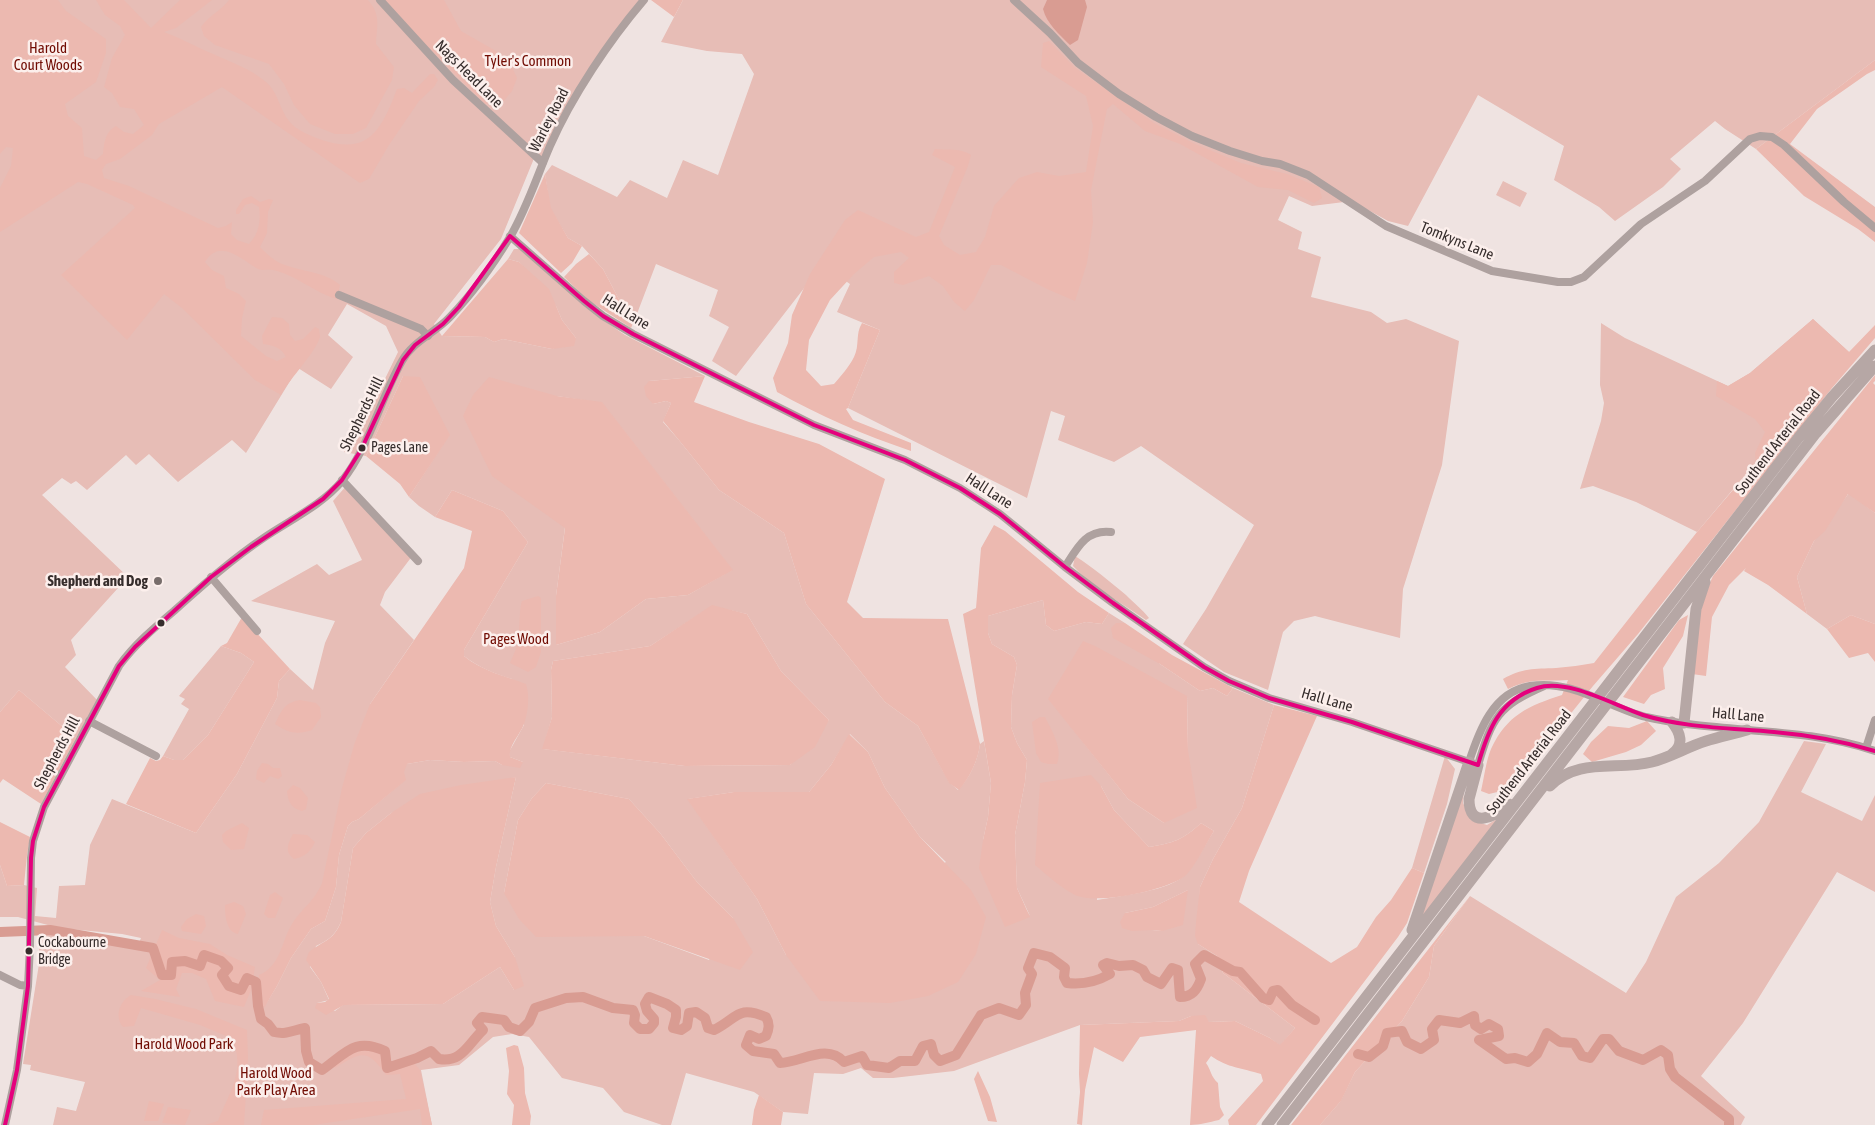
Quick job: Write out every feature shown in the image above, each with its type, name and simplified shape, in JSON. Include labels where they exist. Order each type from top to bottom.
[{"type":"highway","name":"Southend Arterial Road","points":[[1267,1125],[1799,437],[1875,350]]},
{"type":"highway","name":"Southend Arterial Road","points":[[1282,1125],[1712,567],[1816,434],[1875,366]]},
{"type":"highway","points":[[1684,723],[1696,609],[1712,567]]},
{"type":"highway","points":[[1669,756],[1678,750],[1681,742],[1679,732],[1672,722]]},
{"type":"highway","points":[[1524,811],[1558,778],[1572,770],[1596,766],[1636,765],[1669,756],[1705,741],[1747,730]]},
{"type":"highway","points":[[1473,763],[1469,805],[1476,816],[1485,819],[1497,814],[1504,808],[1556,753]]},
{"type":"highway","points":[[1399,954],[1413,928],[1473,763]]},
{"type":"street","name":"Nags Head Lane","points":[[380,0],[453,80],[543,163]]},
{"type":"street","name":"Warley Road","points":[[510,236],[524,209],[559,128],[588,76],[644,0]]},
{"type":"street","name":"Tomkyns Lane","points":[[1014,0],[1050,33],[1078,63],[1119,94],[1156,118],[1230,152],[1280,164],[1308,175],[1386,226],[1492,271],[1558,282],[1571,282],[1584,277],[1641,224],[1705,181],[1750,139],[1760,136],[1772,137],[1784,145],[1844,202],[1875,228]]},
{"type":"street","name":"Shepherds Hill","points":[[5,1125],[17,1070],[28,986],[30,858],[37,826],[44,807],[119,666],[126,656],[211,577],[251,547],[323,499],[342,480],[361,450],[403,360],[410,350],[443,324],[459,307],[510,236]]},
{"type":"street","name":"Hall Lane","points":[[510,236],[572,292],[616,325],[814,425],[905,460],[955,485],[1000,514],[1065,567],[1204,667],[1241,687],[1269,698],[1352,722],[1473,763],[1474,745],[1487,717],[1501,701],[1513,693],[1530,686],[1558,686],[1573,689],[1630,712],[1672,722],[1830,739],[1875,751]]},
{"type":"street","points":[[340,295],[421,329],[428,336]]},
{"type":"street","points":[[342,480],[418,561]]},
{"type":"street","points":[[1065,567],[1077,546],[1089,535],[1103,531],[1111,532]]},
{"type":"street","points":[[211,577],[258,631]]},
{"type":"street","points":[[1473,763],[1498,715],[1515,700],[1544,686]]},
{"type":"street","points":[[1866,748],[1875,720]]},
{"type":"street","points":[[89,721],[156,756]]},
{"type":"street","points":[[1456,757],[1467,754],[1474,745]]},
{"type":"street","points":[[0,974],[20,985],[28,986]]},
{"type":"green space","points":[[0,0],[645,0],[591,72],[543,163],[535,156],[501,239],[434,324],[442,336],[485,337],[494,342],[503,339],[552,349],[576,338],[562,320],[556,306],[519,262],[508,259],[514,249],[520,249],[597,316],[625,335],[705,376],[649,381],[653,404],[666,401],[671,403],[663,422],[719,490],[784,533],[806,604],[885,702],[918,726],[949,782],[958,790],[970,774],[980,744],[984,741],[991,783],[988,817],[983,840],[1030,916],[1017,888],[1015,835],[1025,782],[1027,760],[1017,743],[1011,727],[1012,695],[1017,665],[1014,657],[992,644],[988,633],[988,616],[1043,600],[1046,625],[1054,631],[1086,622],[1102,624],[1109,613],[1125,623],[1116,623],[1160,664],[1200,691],[1213,688],[1227,696],[1233,688],[1274,705],[1242,808],[1213,859],[1200,887],[1198,944],[1217,956],[1223,973],[1295,1028],[1280,1046],[1270,1038],[1235,1021],[1209,1022],[1191,1016],[1179,1021],[1080,1025],[954,1071],[893,1078],[873,1078],[861,1068],[843,1074],[814,1073],[808,1114],[783,1112],[754,1092],[686,1073],[671,1125],[662,1125],[624,1112],[603,1088],[562,1078],[529,1037],[512,1034],[493,1037],[459,1065],[421,1070],[432,1125],[53,1125],[57,1107],[76,1111],[85,1082],[30,1070],[31,1065],[23,1064],[39,964],[39,931],[50,930],[138,945],[141,938],[122,934],[59,928],[18,917],[0,917],[0,865],[7,886],[24,885],[37,888],[35,916],[56,918],[59,886],[85,885],[90,845],[112,799],[196,833],[237,774],[277,698],[279,681],[290,669],[313,690],[325,643],[335,621],[251,601],[317,564],[329,575],[362,560],[333,501],[347,485],[413,555],[385,592],[380,605],[414,640],[370,704],[407,764],[430,760],[495,761],[502,765],[523,762],[510,757],[509,752],[524,725],[512,679],[475,664],[464,656],[464,650],[528,542],[503,511],[452,490],[435,517],[409,497],[449,435],[403,376],[366,456],[344,452],[364,422],[398,352],[386,326],[347,304],[328,335],[353,357],[331,389],[298,368],[246,453],[232,440],[178,482],[149,454],[136,465],[126,455],[87,490],[76,481],[71,484],[62,478],[42,495],[128,577],[71,640],[76,655],[65,667],[99,702],[76,738],[19,690],[0,712]],"holes":[[[557,396],[602,403],[732,570],[688,595],[646,599],[600,632],[556,645],[556,596],[565,527]],[[712,606],[747,614],[781,671],[829,720],[790,765],[685,766],[543,749],[552,717],[551,670],[553,661],[650,646]],[[1187,696],[1188,749],[1164,823],[1128,799],[1049,699]],[[850,734],[868,752],[885,788],[920,837],[946,862],[786,955],[757,899],[688,799],[734,792],[809,792],[831,765]],[[350,761],[405,780],[348,826],[339,855],[336,887],[325,921],[311,929],[291,958],[266,1004],[306,924],[329,884]],[[516,777],[490,902],[496,926],[515,957],[514,990],[500,967],[443,1004],[343,1005],[335,1011],[317,1003],[329,1000],[321,982],[310,967],[316,946],[331,937],[341,922],[353,848],[366,833],[391,813]],[[546,783],[629,799],[660,833],[697,882],[733,918],[709,960],[644,936],[504,893],[518,820],[532,798]],[[1101,786],[1114,810],[1149,847],[1177,840],[1201,823],[1214,831],[1190,869],[1179,880],[1157,889],[1097,900]],[[1188,890],[1162,931],[1152,930],[1125,913],[1153,907]]]},
{"type":"green space","name":"Harold Court Woods","points":[[0,0],[58,0],[66,11],[106,39],[106,53],[96,82],[65,104],[68,116],[82,128],[84,156],[96,160],[103,154],[106,138],[112,128],[116,126],[124,132],[133,134],[144,125],[134,109],[120,107],[112,93],[104,87],[112,58],[125,35],[120,26],[105,15],[96,0],[124,0],[151,28],[180,0],[212,0],[176,28],[164,32],[254,73],[270,86],[292,125],[309,135],[338,144],[352,144],[363,141],[372,135],[386,116],[397,89],[404,88],[412,93],[430,74],[434,74],[438,80],[434,87],[419,101],[389,145],[369,179],[360,183],[222,87],[159,124],[152,135],[120,159],[106,164],[102,170],[104,178],[129,186],[218,228],[232,222],[231,234],[237,240],[249,244],[255,236],[258,227],[259,207],[252,203],[245,205],[239,214],[236,214],[236,210],[243,199],[251,196],[260,202],[269,199],[273,200],[268,212],[267,233],[260,247],[271,258],[281,264],[328,277],[340,285],[337,299],[321,293],[281,272],[258,269],[238,256],[224,251],[217,251],[205,262],[212,270],[224,276],[226,288],[239,294],[246,301],[242,318],[241,336],[266,356],[277,361],[286,357],[277,348],[263,344],[262,336],[272,317],[282,318],[289,324],[290,335],[295,341],[303,339],[315,327],[319,329],[320,337],[318,343],[281,395],[255,380],[182,308],[164,294],[127,340],[61,275],[135,208],[133,205],[87,184],[78,182],[0,232],[0,188],[11,166],[13,148],[6,147],[0,154]]},
{"type":"green space","points":[[229,0],[368,0],[377,16],[376,44],[394,67],[392,80],[366,128],[353,134],[335,134],[310,124],[294,105],[284,84],[269,64],[215,45],[204,36],[201,27]]},
{"type":"green space","points":[[381,0],[444,0],[461,31],[496,51],[510,63],[517,78],[512,91],[503,102],[485,104]]},
{"type":"green space","points":[[651,0],[683,0],[674,17]]},
{"type":"green space","points":[[683,0],[1875,0],[1875,60],[1756,149],[1715,121],[1670,159],[1681,169],[1663,187],[1615,221],[1599,207],[1554,180],[1564,146],[1478,95],[1408,226],[1388,221],[1352,201],[1312,206],[1289,196],[1278,220],[1302,232],[1298,249],[1321,257],[1311,297],[1371,312],[1387,323],[1406,319],[1459,341],[1442,465],[1403,589],[1400,638],[1315,616],[1294,621],[1283,632],[1268,690],[1224,672],[1183,644],[1206,609],[1254,525],[1141,446],[1114,462],[1058,440],[1065,416],[1051,411],[1027,498],[848,408],[880,330],[837,312],[850,284],[822,265],[736,376],[712,361],[729,327],[709,316],[718,290],[656,264],[635,319],[623,307],[603,269],[582,246],[568,238],[550,208],[545,174],[552,165],[617,197],[630,180],[667,198],[683,160],[718,175],[754,74],[742,54],[707,51],[661,42]]},
{"type":"green space","points":[[1049,41],[1074,67],[1154,123],[1193,143],[1241,163],[1287,174],[1319,187],[1322,198],[1314,203],[1288,190],[1258,187],[1180,144],[1145,131],[1113,104],[1107,109],[1091,190],[1093,222],[1087,263],[1075,301],[1001,265],[991,265],[974,300],[965,311],[954,302],[943,286],[929,276],[903,285],[894,283],[894,272],[909,258],[901,252],[874,257],[854,274],[830,300],[809,340],[806,370],[821,386],[834,384],[854,357],[862,323],[880,330],[846,409],[853,420],[911,443],[911,451],[843,424],[777,392],[773,378],[788,343],[792,315],[810,274],[845,220],[858,210],[916,237],[929,232],[955,167],[932,155],[935,149],[958,150],[971,155],[939,236],[944,245],[960,255],[976,252],[985,237],[994,206],[1019,178],[1037,172],[1059,176],[1086,172],[1093,126],[1086,96],[1041,67],[1043,43]]},
{"type":"green space","points":[[1875,60],[1875,70],[1817,109],[1790,144],[1875,207],[1875,242],[1858,229],[1804,196],[1756,149]]},
{"type":"green space","points":[[545,174],[551,208],[568,238],[582,246],[572,263],[561,273],[519,233]]},
{"type":"green space","points":[[1503,181],[1527,193],[1520,207],[1496,195]]},
{"type":"green space","points":[[589,254],[603,269],[623,307],[635,319],[631,328],[588,300],[564,277]]},
{"type":"green space","points":[[508,259],[519,262],[549,289],[562,320],[576,338],[574,346],[552,349],[503,339],[494,342],[485,337],[442,336]]},
{"type":"green space","points":[[1813,319],[1849,352],[1697,532],[1636,502],[1593,486],[1580,489],[1601,421],[1604,403],[1600,385],[1601,323],[1625,338],[1728,386],[1750,373]]},
{"type":"green space","points":[[1813,319],[1849,352],[1875,325],[1875,338],[1832,388],[1638,634],[1593,686],[1510,789],[1489,794],[1481,791],[1489,754],[1497,737],[1504,728],[1520,713],[1539,703],[1562,695],[1568,680],[1532,681],[1508,689],[1503,679],[1528,670],[1594,663],[1697,532],[1756,463],[1755,453],[1765,432],[1755,419],[1716,396],[1717,381],[1728,386],[1750,373]]},
{"type":"green space","points":[[1875,375],[1873,383],[1875,385],[1875,513],[1848,494],[1825,531],[1814,541],[1797,577],[1807,614],[1768,585],[1744,571],[1746,568],[1729,585],[1712,617],[1706,676],[1692,674],[1701,611],[1713,576]]},
{"type":"green space","points":[[403,376],[420,377],[450,435],[409,497],[400,484],[366,456]]},
{"type":"green space","points":[[705,376],[694,402],[819,444],[885,479],[847,602],[863,618],[948,619],[980,744],[973,768],[959,790],[949,783],[918,726],[885,702],[806,604],[784,533],[719,490],[663,421],[671,403],[666,401],[653,404],[646,396],[644,387],[649,381]]},
{"type":"green space","points":[[489,377],[557,396],[602,402],[733,570],[688,595],[646,599],[600,632],[556,645],[556,596],[565,528],[492,476],[463,416],[473,395]]},
{"type":"green space","points":[[452,490],[503,511],[528,542],[464,650],[464,656],[478,666],[526,684],[528,699],[527,715],[510,753],[510,757],[523,762],[520,768],[502,765],[495,761],[430,760],[407,764],[404,772],[406,780],[348,826],[339,855],[336,887],[325,921],[311,929],[291,958],[264,1008],[260,1002],[259,975],[272,966],[280,953],[292,924],[322,883],[342,788],[354,745],[370,704],[464,568],[472,531],[435,517]]},
{"type":"green space","points":[[1849,493],[1875,513],[1875,624],[1851,615],[1827,629],[1807,614],[1797,577],[1814,541]]},
{"type":"green space","points":[[994,525],[1005,531],[1078,592],[1109,613],[1102,624],[1086,622],[1054,631],[1046,625],[1043,600],[988,616],[988,633],[992,644],[1014,657],[1017,665],[1012,695],[1011,727],[1017,743],[1027,760],[1025,782],[1015,835],[1017,888],[1030,917],[1005,927],[979,868],[988,817],[991,783],[963,614],[976,608],[981,548]]},
{"type":"green space","points":[[1075,556],[1126,595],[1149,618],[1146,620],[1089,581],[1073,566]]},
{"type":"green space","points":[[538,596],[541,598],[541,652],[536,667],[528,672],[510,663],[519,636],[522,601]]},
{"type":"green space","points":[[712,605],[747,614],[781,671],[829,720],[815,747],[790,765],[685,766],[542,749],[552,717],[551,670],[553,661],[650,646]]},
{"type":"green space","points":[[1688,615],[1683,636],[1663,668],[1665,689],[1651,695],[1644,704],[1623,697],[1679,620]]},
{"type":"green space","points":[[1851,615],[1875,624],[1875,662],[1868,653],[1849,658],[1827,629]]},
{"type":"green space","points":[[242,617],[290,669],[279,681],[277,698],[237,774],[196,833],[126,804],[150,758],[156,761],[160,760],[163,756],[174,760],[183,760],[208,735],[254,662],[241,653],[221,646],[227,643]]},
{"type":"green space","points":[[1116,623],[1125,623],[1172,655],[1233,688],[1227,696],[1213,688],[1200,691],[1160,664],[1113,638],[1111,628]]},
{"type":"green space","points":[[1083,641],[1187,696],[1188,750],[1197,808],[1164,823],[1128,799],[1048,699]]},
{"type":"green space","points":[[221,646],[241,653],[254,662],[208,735],[183,760],[174,760],[163,756],[189,709],[181,704],[185,699],[179,696]]},
{"type":"green space","points":[[19,690],[76,738],[41,804],[3,779],[0,783],[0,712]]},
{"type":"green space","points":[[300,700],[316,703],[320,707],[321,717],[312,730],[293,732],[275,724],[287,705]]},
{"type":"green space","points":[[1274,705],[1317,716],[1249,871],[1239,902],[1331,963],[1357,947],[1376,917],[1391,900],[1412,868],[1424,873],[1407,923],[1256,1125],[1229,1125],[1228,1120],[1263,1081],[1261,1074],[1229,1065],[1211,1056],[1206,1063],[1218,1083],[1220,1107],[1224,1115],[1219,1120],[1190,1125],[1196,1030],[1140,1037],[1123,1062],[1094,1047],[1085,1090],[1082,1125],[1077,1124],[1080,1092],[1080,1025],[1179,1021],[1191,1016],[1205,1015],[1209,1022],[1235,1021],[1280,1045],[1295,1028],[1223,973],[1217,956],[1198,944],[1195,936],[1200,887],[1213,859],[1242,808]]},
{"type":"green space","points":[[1040,717],[1045,717],[1056,740],[1059,752],[1057,764],[1041,762],[1036,753],[1032,722]]},
{"type":"green space","points":[[1647,721],[1656,731],[1641,745],[1626,752],[1592,762],[1583,754],[1591,742],[1608,726],[1629,728]]},
{"type":"green space","points":[[849,734],[868,752],[885,788],[920,837],[971,890],[986,917],[976,954],[958,982],[928,996],[890,1003],[820,1001],[786,955],[757,899],[687,799],[734,792],[809,792],[831,765]]},
{"type":"green space","points":[[1804,741],[1826,744],[1801,792],[1862,821],[1875,795],[1875,892],[1837,872],[1743,1023],[1701,1076],[1745,1117],[1741,1125],[1320,1125],[1340,1102],[1355,1072],[1402,1021],[1429,977],[1434,946],[1470,896],[1626,993],[1646,962],[1676,897],[1719,863],[1759,822]]},
{"type":"green space","points":[[1445,756],[1455,769],[1447,804],[1424,873],[1412,868]]},
{"type":"green space","points":[[262,763],[268,764],[273,768],[280,768],[282,776],[278,779],[270,776],[264,783],[256,779],[257,771]]},
{"type":"green space","points":[[1091,775],[1101,786],[1114,810],[1149,847],[1177,840],[1201,823],[1214,831],[1197,861],[1185,876],[1163,887],[1131,895],[1085,898],[1065,889],[1035,865],[1040,783]]},
{"type":"green space","points":[[516,777],[490,902],[496,926],[515,957],[524,986],[514,990],[500,967],[443,1004],[344,1005],[326,1015],[315,1008],[317,1003],[325,1002],[329,999],[321,982],[306,960],[309,952],[331,937],[341,922],[353,848],[366,833],[391,813],[420,794],[461,785]]},
{"type":"green space","points":[[546,783],[629,799],[660,833],[697,882],[733,918],[753,952],[740,970],[644,936],[536,937],[519,919],[504,893],[518,820],[532,798]]},
{"type":"green space","points":[[1464,784],[1463,803],[1471,820],[1487,825],[1500,817],[1419,921]]},
{"type":"green space","points":[[293,785],[300,788],[308,798],[306,809],[302,811],[293,806],[288,798],[287,791]]},
{"type":"green space","points":[[0,822],[30,837],[24,885],[7,886],[0,865]]},
{"type":"green space","points":[[242,823],[249,828],[244,849],[231,850],[223,842],[222,835]]},
{"type":"green space","points":[[293,834],[307,835],[315,842],[307,853],[294,859],[288,850],[288,844]]},
{"type":"green space","points":[[1188,890],[1183,925],[1162,931],[1132,931],[1122,928],[1120,922],[1125,913],[1153,907]]},
{"type":"green space","points":[[275,892],[283,898],[275,918],[268,918],[264,914],[270,895]]},
{"type":"green space","points":[[1470,896],[1434,946],[1429,977],[1402,1021],[1355,1072],[1341,1101],[1320,1125],[1291,1125]]},
{"type":"green space","points":[[234,902],[243,906],[246,914],[238,934],[234,933],[229,927],[225,913],[225,905]]},
{"type":"green space","points":[[196,914],[204,916],[206,926],[201,934],[182,931],[181,927],[187,919]]},
{"type":"green space","points":[[162,930],[179,938],[210,944],[227,955],[255,967],[251,990],[244,1007],[215,1001],[206,979],[192,973],[182,973],[176,989],[180,997],[141,991],[160,980],[146,968]]},
{"type":"green space","points":[[131,995],[196,1009],[247,1030],[248,1058],[244,1125],[205,1125],[218,1121],[232,1089],[236,1073],[237,1054],[231,1038],[200,1025],[141,1008],[134,1026],[123,1027],[119,1018],[121,1005]]},
{"type":"green space","points":[[372,1041],[387,1049],[389,1063],[411,1059],[420,1070],[432,1125],[422,1125],[420,1109],[313,1125],[261,1125],[264,1110],[406,1099],[400,1074],[386,1075],[374,1060],[368,1057],[358,1056],[335,1068],[328,1061],[353,1044]]},
{"type":"green space","points":[[514,1045],[518,1046],[524,1068],[525,1093],[531,1116],[530,1125],[512,1125],[514,1105],[507,1094],[509,1071],[506,1048]]},
{"type":"green space","points":[[978,1071],[990,1097],[997,1122],[988,1121],[974,1079]]},
{"type":"green space","points":[[759,1095],[783,1112],[781,1125],[752,1125]]},
{"type":"green space","points":[[149,1101],[164,1104],[158,1121],[144,1121]]},
{"type":"green space","points":[[168,1107],[191,1110],[185,1125],[162,1123]]},
{"type":"shaded area","points":[[1047,0],[1085,0],[1087,7],[1078,40],[1070,45],[1050,24],[1043,9]]},
{"type":"waterway","points":[[0,932],[50,930],[153,948],[162,975],[171,975],[172,962],[185,961],[200,966],[204,955],[221,961],[228,968],[222,975],[229,986],[241,990],[247,978],[256,982],[261,1019],[274,1032],[286,1033],[305,1028],[306,1051],[309,1062],[322,1070],[358,1046],[375,1047],[385,1051],[387,1068],[431,1051],[439,1059],[453,1058],[464,1051],[483,1030],[477,1023],[482,1017],[504,1020],[509,1027],[520,1031],[529,1022],[535,1008],[566,998],[583,997],[613,1008],[633,1010],[635,1015],[634,1023],[640,1029],[649,1029],[654,1023],[654,1019],[647,1011],[645,1004],[649,997],[667,1004],[676,1010],[673,1028],[681,1030],[687,1026],[689,1013],[696,1012],[705,1018],[708,1028],[714,1030],[738,1014],[749,1012],[766,1017],[769,1024],[766,1036],[759,1039],[750,1035],[746,1045],[753,1051],[774,1054],[780,1063],[814,1055],[830,1054],[844,1062],[862,1056],[867,1065],[889,1068],[900,1061],[915,1061],[923,1046],[931,1044],[934,1055],[940,1061],[956,1055],[981,1015],[999,1008],[1019,1015],[1026,1005],[1025,993],[1032,974],[1028,968],[1034,953],[1050,957],[1065,968],[1064,977],[1067,983],[1078,984],[1105,977],[1110,974],[1103,965],[1107,963],[1119,966],[1133,965],[1143,970],[1147,977],[1161,984],[1172,968],[1178,970],[1180,997],[1191,994],[1198,986],[1201,979],[1195,964],[1204,955],[1233,971],[1240,972],[1263,998],[1269,1000],[1273,991],[1278,990],[1292,1005],[1315,1020]]},
{"type":"waterway","points":[[1358,1054],[1369,1057],[1383,1046],[1387,1033],[1402,1031],[1407,1042],[1421,1049],[1434,1040],[1432,1029],[1439,1020],[1460,1023],[1474,1016],[1475,1025],[1481,1029],[1489,1024],[1498,1029],[1499,1036],[1479,1040],[1506,1059],[1515,1058],[1528,1062],[1537,1054],[1547,1033],[1560,1042],[1574,1043],[1582,1056],[1590,1058],[1603,1039],[1609,1039],[1619,1051],[1643,1060],[1661,1050],[1668,1055],[1670,1069],[1675,1077],[1729,1119],[1729,1125]]},
{"type":"transit line","points":[[510,236],[603,316],[633,334],[814,425],[905,460],[960,488],[1000,514],[1065,567],[1204,667],[1229,681],[1269,698],[1352,722],[1478,765],[1491,728],[1504,708],[1524,693],[1549,686],[1562,687],[1590,694],[1643,715],[1675,723],[1800,735],[1838,741],[1875,751]]},
{"type":"transit line","points":[[5,1125],[17,1070],[28,986],[33,841],[44,807],[119,666],[135,647],[211,577],[251,547],[323,499],[342,480],[361,450],[403,360],[415,345],[443,324],[459,307],[510,236]]},
{"type":"place","name":"Pages Lane","points":[[362,448]]},
{"type":"place","name":"Shepherd and Dog","points":[[158,581]]},
{"type":"place","name":"Cockabourne Bridge","points":[[29,951]]},
{"type":"park label","name":"Tyler's Common","points":[[528,61]]},
{"type":"park label","name":"Pages Wood","points":[[516,639]]},
{"type":"park label","name":"Harold Wood Park","points":[[184,1044]]},
{"type":"park label","name":"Harold Wood Park Play Area","points":[[276,1082]]}]
